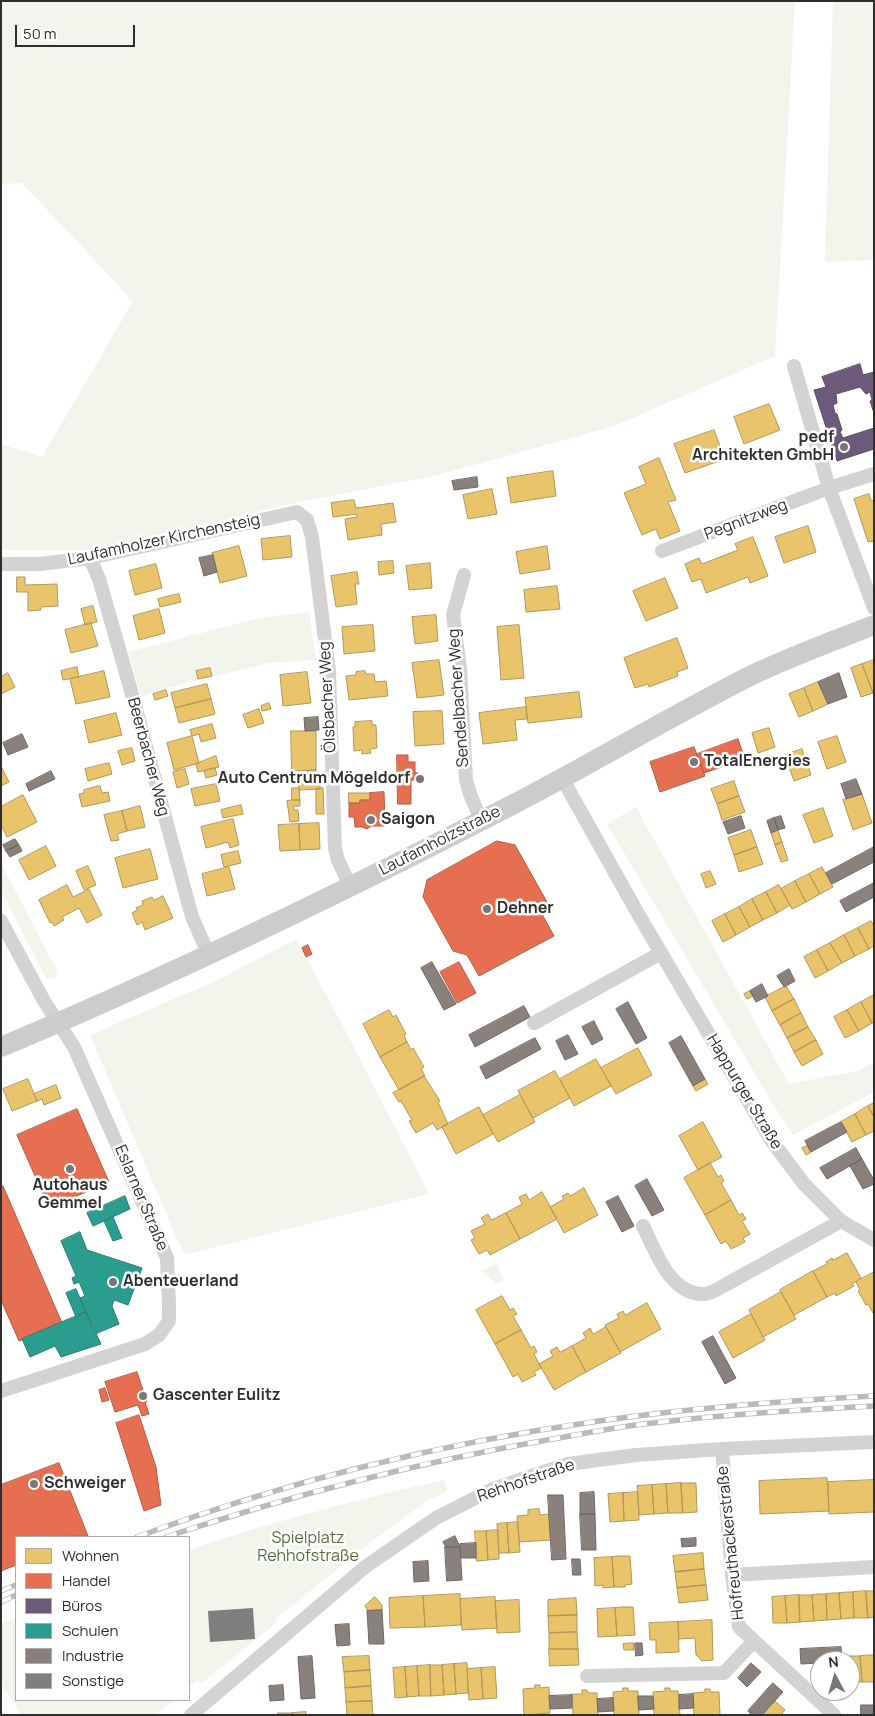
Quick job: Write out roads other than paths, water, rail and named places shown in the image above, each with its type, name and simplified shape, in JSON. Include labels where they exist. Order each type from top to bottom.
[{"type":"main road","name":"Laufamholzstraße","points":[[1,1047],[152,982],[209,955],[481,820],[753,675],[793,656],[874,625]]},
{"type":"street","points":[[794,366],[829,488],[874,608]]},
{"type":"street","name":"Pegnitzweg","points":[[662,551],[829,488],[874,474]]},
{"type":"street","name":"Laufamholzer Kirchensteig","points":[[1,564],[40,564],[90,558],[296,512]]},
{"type":"street","name":"Ölsbacher Weg","points":[[296,512],[307,520],[312,537],[329,670],[335,842],[338,860],[350,886]]},
{"type":"street","name":"Beerbacher Weg","points":[[90,558],[99,579],[133,698],[192,917],[209,955]]},
{"type":"street","name":"Sendelbacher Weg","points":[[464,575],[453,615],[460,669],[466,780],[481,820]]},
{"type":"street","name":"Happurger Straße","points":[[562,778],[661,953],[772,1140],[804,1184],[841,1221],[874,1240]]},
{"type":"street","name":"Eslarner Straße","points":[[1,921],[44,1001],[78,1055],[166,1258],[169,1305],[168,1321],[159,1335],[145,1344],[1,1391]]},
{"type":"street","points":[[534,1023],[661,953]]},
{"type":"street","points":[[643,1226],[670,1277],[686,1291],[706,1294],[841,1221]]},
{"type":"street","name":"Rehhofstraße","points":[[191,1715],[365,1567],[436,1518],[492,1489],[568,1464],[636,1455],[874,1442]]},
{"type":"street","name":"Hofreuthackerstraße","points":[[722,1449],[732,1575],[739,1627],[834,1715]]},
{"type":"street","points":[[732,1575],[874,1566]]},
{"type":"street","points":[[587,1676],[724,1673],[754,1641]]},
{"type":"railway","points":[[140,1536],[193,1517],[307,1482],[423,1453],[482,1441],[540,1430],[667,1412],[874,1396]]},
{"type":"railway","points":[[169,1536],[260,1507],[355,1481],[498,1449],[625,1427],[695,1418],[874,1406]]},
{"type":"railway","points":[[1,1591],[15,1585]]},
{"type":"railway","points":[[1,1602],[15,1595]]},
{"type":"place","name":"pedf Architekten GmbH","points":[[844,447]]},
{"type":"place","name":"TotalEnergies","points":[[694,762]]},
{"type":"place","name":"Auto Centrum Mögeldorf","points":[[420,779]]},
{"type":"place","name":"Saigon","points":[[371,820]]},
{"type":"place","name":"Dehner","points":[[487,909]]},
{"type":"place","name":"Autohaus Gemmel","points":[[70,1169]]},
{"type":"place","name":"Abenteuerland","points":[[113,1282]]},
{"type":"place","name":"Gascenter Eulitz","points":[[143,1396]]},
{"type":"place","name":"Schweiger","points":[[34,1484]]},
{"type":"park label","name":"Spielplatz Rehhofstraße","points":[[308,1548]]}]
